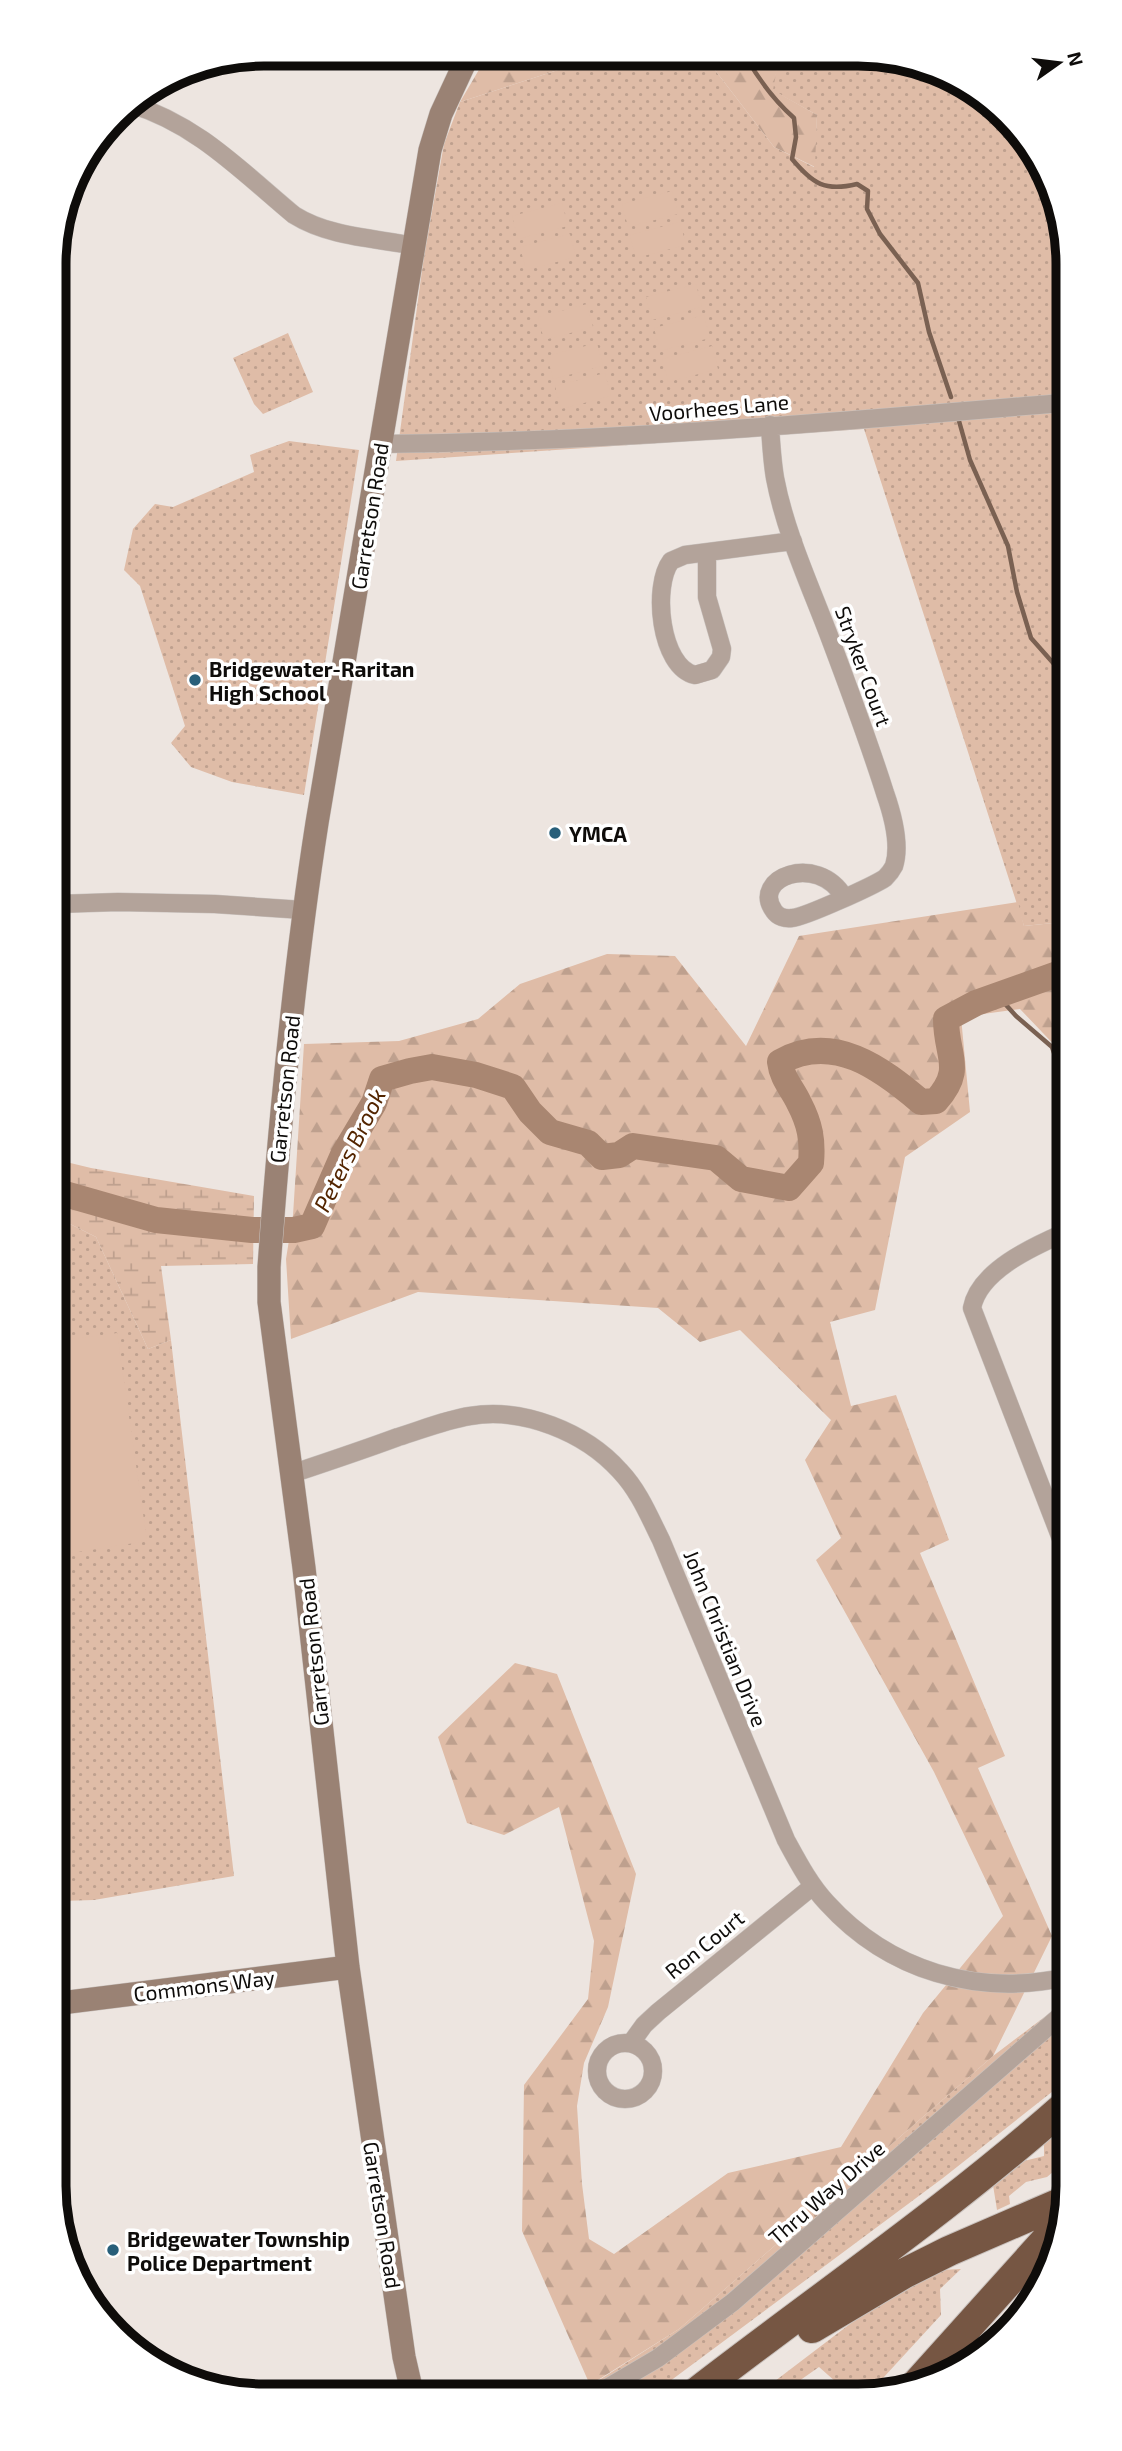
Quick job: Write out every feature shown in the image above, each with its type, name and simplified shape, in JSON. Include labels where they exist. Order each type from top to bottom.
[{"type":"highway","points":[[706,2384],[899,2241],[1006,2158],[1055,2115]]},
{"type":"highway","points":[[715,2384],[905,2273],[990,2232],[1054,2205]]},
{"type":"highway","points":[[928,2371],[1050,2235]]},
{"type":"street","name":"Garretson Road","points":[[410,2384],[370,2129],[348,1967],[270,1302],[269,1267],[303,910],[430,149],[441,114],[463,67]]},
{"type":"street","points":[[143,108],[155,111],[198,135],[293,215],[307,223],[341,233],[415,246]]},
{"type":"street","name":"Voorhees Lane","points":[[381,444],[504,443],[619,438],[1056,403]]},
{"type":"street","name":"Stryker Court","points":[[770,425],[776,479],[793,541],[882,782],[895,836],[896,853],[890,873],[844,897]]},
{"type":"street","points":[[707,553],[707,597],[722,649],[721,657],[712,670],[695,676],[680,669],[670,652],[662,610],[665,571],[671,561],[685,555],[793,541]]},
{"type":"street","points":[[67,904],[215,904],[303,910]]},
{"type":"street","points":[[1055,1237],[1012,1259],[980,1288],[974,1297],[972,1308],[1055,1524]]},
{"type":"street","name":"John Christian Drive","points":[[291,1474],[437,1424],[470,1416],[515,1417],[549,1425],[579,1438],[620,1471],[640,1498],[661,1540],[781,1830],[813,1886],[826,1903],[865,1938],[914,1967],[942,1976],[992,1984],[1055,1980]]},
{"type":"street","name":"Ron Court","points":[[631,2043],[658,2012],[813,1886]]},
{"type":"street","name":"Commons Way","points":[[66,2002],[348,1967]]},
{"type":"street","name":"Thru Way Drive","points":[[614,2384],[658,2358],[733,2302],[1055,2021]]},
{"type":"green space","points":[[569,66],[712,66],[774,147],[814,167],[817,115],[772,90],[777,66],[858,66],[896,70],[945,87],[968,100],[998,124],[1015,144],[1029,165],[1049,213],[1056,264],[1056,923],[1024,926],[864,429],[396,461],[424,256],[444,144],[460,102]]},
{"type":"green space","points":[[569,66],[460,102],[481,67]]},
{"type":"green space","points":[[712,66],[777,66],[773,90],[817,115],[815,167],[774,147]]},
{"type":"green space","points":[[672,191],[678,214],[628,227],[622,204]]},
{"type":"green space","points":[[562,203],[568,226],[518,239],[512,216]]},
{"type":"green space","points":[[680,222],[686,245],[636,258],[630,235]]},
{"type":"green space","points":[[570,234],[576,257],[526,270],[520,247]]},
{"type":"green space","points":[[696,284],[702,307],[652,320],[646,297]]},
{"type":"green space","points":[[587,304],[593,327],[544,340],[538,317]]},
{"type":"green space","points":[[704,315],[710,338],[660,351],[654,328]]},
{"type":"green space","points":[[288,333],[313,392],[263,414],[254,404],[233,358]]},
{"type":"green space","points":[[597,343],[603,366],[553,379],[547,356]]},
{"type":"green space","points":[[712,346],[718,369],[668,382],[662,359]]},
{"type":"green space","points":[[605,373],[611,396],[561,409],[555,386]]},
{"type":"green space","points":[[289,441],[359,450],[304,795],[232,782],[191,767],[171,743],[185,726],[140,586],[124,570],[133,529],[155,504],[173,507],[254,472],[250,455]]},
{"type":"green space","points":[[1018,902],[1024,926],[1056,923],[1056,1046],[1020,1009],[961,1017],[970,1112],[905,1157],[875,1310],[830,1322],[851,1406],[896,1395],[949,1540],[920,1553],[1005,1756],[978,1768],[1052,1936],[993,2056],[679,2329],[590,2384],[522,2231],[524,2085],[588,1999],[594,1941],[559,1807],[504,1835],[467,1823],[438,1737],[515,1663],[557,1674],[636,1874],[608,2007],[584,2063],[577,2106],[589,2239],[614,2254],[728,2173],[841,2147],[923,2013],[1003,1916],[934,1772],[816,1560],[841,1538],[805,1460],[831,1420],[740,1330],[700,1342],[658,1308],[418,1292],[291,1339],[286,1259],[293,1215],[304,1044],[399,1041],[478,1019],[520,984],[607,954],[675,956],[746,1046],[799,936]]},
{"type":"green space","points":[[67,1162],[254,1196],[253,1264],[161,1266],[171,1340],[148,1349],[96,1237],[66,1222]]},
{"type":"green space","points":[[66,1222],[96,1237],[148,1349],[171,1340],[234,1876],[94,1900],[66,1901]]},
{"type":"green space","points":[[117,1333],[147,1541],[66,1554],[66,1340]]},
{"type":"green space","points":[[1055,2009],[1055,2089],[943,2178],[666,2384],[593,2384],[679,2329],[993,2056]]},
{"type":"green space","points":[[1055,2130],[1055,2170],[1047,2177],[1026,2182],[1009,2196],[1010,2204],[997,2210],[993,2185],[1020,2162],[1044,2156],[1044,2139]]},
{"type":"green space","points":[[961,2269],[940,2289],[941,2315],[878,2383],[834,2384],[836,2382],[819,2367],[799,2384],[769,2384],[867,2311],[939,2270]]},
{"type":"waterway","points":[[751,66],[780,105],[794,118],[796,137],[792,159],[800,168],[820,184],[836,187],[857,184],[868,191],[867,209],[880,234],[918,283],[929,332],[951,397]]},
{"type":"waterway","points":[[959,421],[970,460],[1008,546],[1017,592],[1031,638],[1056,666]]},
{"type":"waterway","name":"Peters Brook","points":[[67,1194],[156,1220],[252,1230],[294,1230],[312,1226],[343,1155],[374,1103],[382,1079],[432,1067],[476,1075],[513,1087],[530,1112],[550,1132],[588,1143],[602,1157],[619,1155],[633,1146],[716,1158],[741,1179],[789,1188],[811,1163],[812,1147],[806,1118],[785,1078],[780,1062],[800,1054],[819,1051],[837,1053],[873,1066],[921,1102],[936,1101],[945,1090],[952,1071],[946,1019],[976,1003],[1056,975]]},
{"type":"waterway","points":[[998,996],[1016,1016],[1052,1047],[1056,1057]]},
{"type":"place","name":"Bridgewater-Raritan High School","points":[[195,680]]},
{"type":"place","name":"YMCA","points":[[555,833]]},
{"type":"place","name":"Bridgewater Township Police Department","points":[[113,2250]]}]
